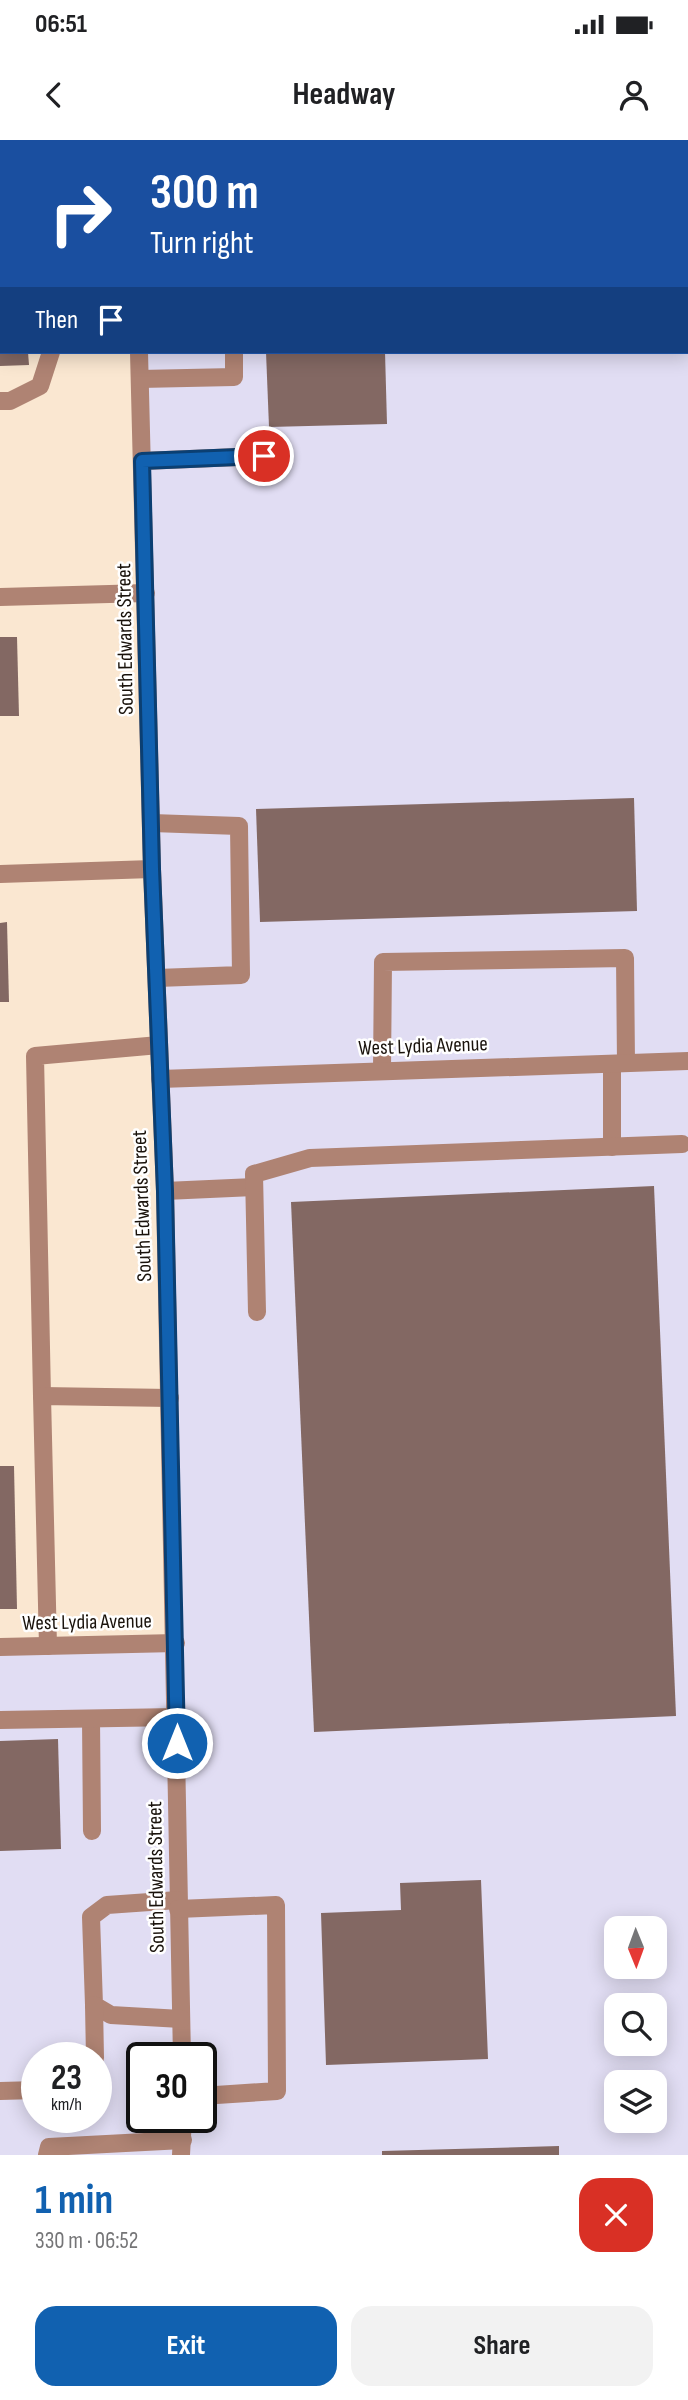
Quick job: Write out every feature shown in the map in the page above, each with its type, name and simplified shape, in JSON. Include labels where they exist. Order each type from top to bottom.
[{"type":"street","points":[[0,401],[10,401],[40,386],[50,354]]},
{"type":"street","name":"South Edwards Street","points":[[139,354],[152,869],[165,1191],[176,1643],[182,2042]]},
{"type":"street","points":[[140,379],[234,377],[234,354]]},
{"type":"street","points":[[142,461],[264,456]]},
{"type":"street","points":[[0,597],[146,593]]},
{"type":"street","points":[[152,823],[239,826],[241,975],[157,978]]},
{"type":"street","points":[[0,874],[152,869]]},
{"type":"street","points":[[382,1070],[383,962],[625,958],[612,1147]]},
{"type":"street","points":[[48,1646],[35,1056],[159,1045]]},
{"type":"street","name":"West Lydia Avenue","points":[[160,1079],[688,1062]]},
{"type":"street","points":[[257,1312],[254,1174],[267,1173],[310,1158],[682,1144]]},
{"type":"street","points":[[165,1191],[254,1187]]},
{"type":"street","points":[[42,1396],[170,1398]]},
{"type":"street","name":"West Lydia Avenue","points":[[0,1647],[176,1643]]},
{"type":"street","points":[[0,1720],[176,1717]]},
{"type":"street","points":[[91,1719],[92,1831]]},
{"type":"street","points":[[95,2042],[91,1917],[107,1905],[276,1905],[276,2091],[217,2095]]},
{"type":"street","points":[[94,2005],[111,2015],[181,2019]]},
{"type":"street","points":[[0,2091],[21,2090]]},
{"type":"street","points":[[47,2155],[49,2147],[182,2147]]},
{"type":"shaded area","points":[[141,354],[688,354],[688,2155],[0,2155],[0,1647],[175,1643]]},
{"type":"building","points":[[0,354],[28,354],[29,365],[0,366]]},
{"type":"building","points":[[266,354],[385,354],[387,424],[269,427]]},
{"type":"building","points":[[0,637],[17,637],[19,716],[0,716]]},
{"type":"building","points":[[634,798],[637,911],[260,922],[256,809]]},
{"type":"building","points":[[7,922],[9,1002],[0,1002],[0,923]]},
{"type":"building","points":[[654,1186],[676,1716],[314,1732],[291,1202]]},
{"type":"building","points":[[0,1466],[14,1466],[17,1609],[0,1609]]},
{"type":"building","points":[[58,1739],[61,1849],[0,1851],[0,1741]]},
{"type":"building","points":[[481,1880],[488,2059],[326,2065],[321,1913],[401,1910],[400,1883]]},
{"type":"building","points":[[559,2146],[559,2155],[382,2155],[382,2151]]},
{"type":"route","points":[[177,1743],[165,1191],[152,869],[142,461],[264,456]]}]
